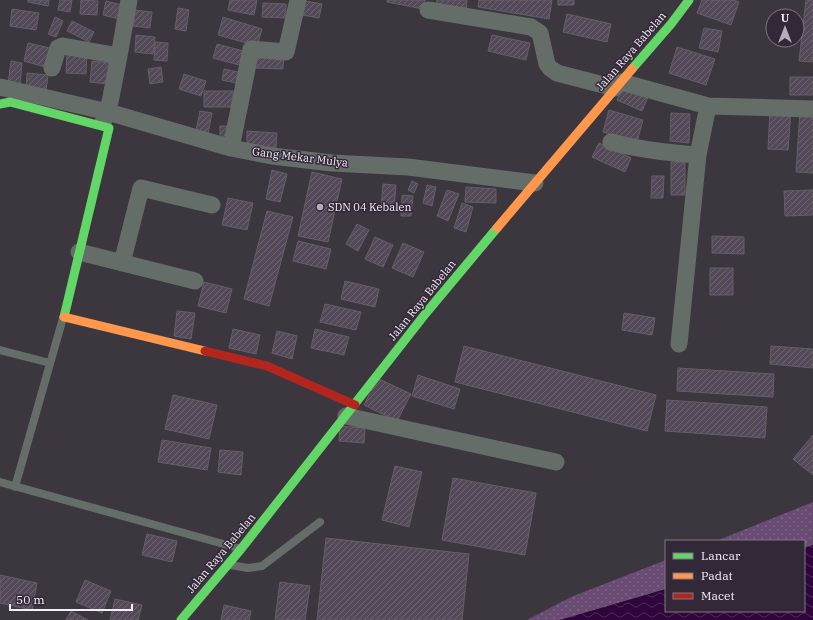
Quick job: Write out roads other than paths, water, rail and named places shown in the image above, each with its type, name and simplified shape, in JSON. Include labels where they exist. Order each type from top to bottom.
[{"type":"main road","name":"Jalan Raya Babelan","points":[[181,620],[241,549],[426,313],[671,24],[689,0]]},
{"type":"main road","points":[[0,104],[10,102],[105,119],[109,128],[64,318],[252,361],[279,371],[351,410]]},
{"type":"street","points":[[105,119],[119,56],[129,0]]},
{"type":"street","points":[[231,148],[251,49],[286,52],[298,0]]},
{"type":"street","points":[[428,10],[530,26],[540,33],[547,64],[557,73],[618,85],[708,106],[813,109]]},
{"type":"street","points":[[52,68],[58,48],[62,46],[119,56]]},
{"type":"street","name":"Gang Mekar Mulya","points":[[0,87],[105,119],[231,148],[279,157],[332,163],[408,167],[535,183]]},
{"type":"street","points":[[679,344],[698,155],[708,106]]},
{"type":"street","points":[[611,142],[668,153],[698,155]]},
{"type":"street","points":[[122,263],[141,188],[212,205]]},
{"type":"street","points":[[79,252],[195,281]]},
{"type":"street","points":[[351,410],[556,462]]},
{"type":"lane","points":[[15,486],[64,318]]},
{"type":"lane","points":[[0,350],[50,363]]},
{"type":"lane","points":[[0,482],[241,549]]},
{"type":"lane","points":[[228,564],[248,568],[262,566],[320,522]]},
{"type":"water","points":[[813,545],[813,620],[560,620],[665,589],[665,612],[805,612],[805,548]]},
{"type":"place","name":"SDN 04 Kebalen","points":[[320,207]]}]
